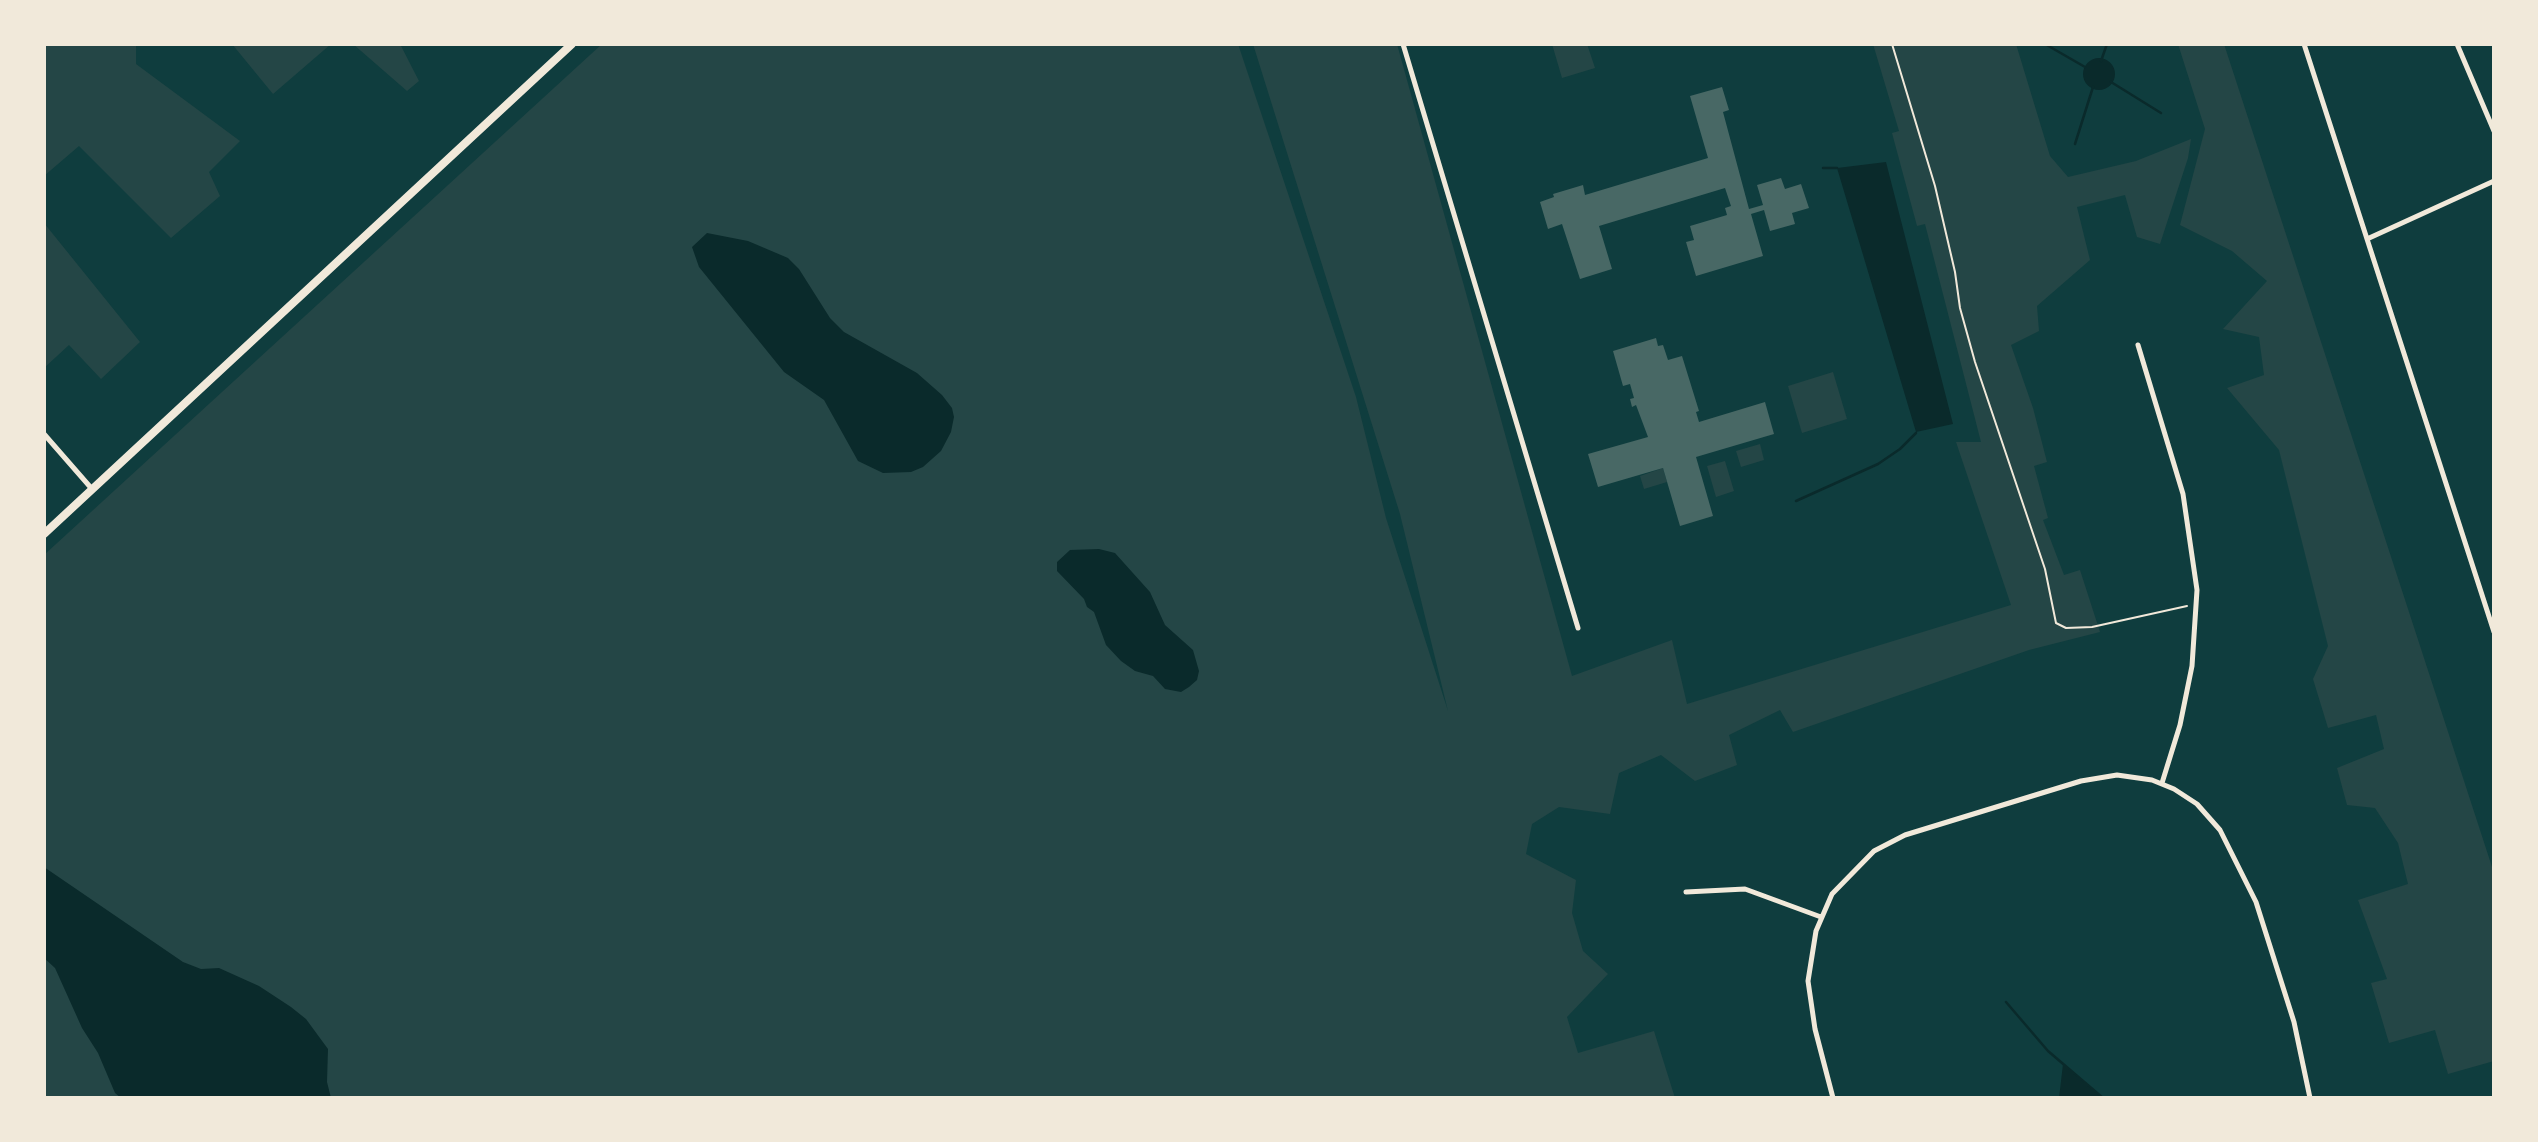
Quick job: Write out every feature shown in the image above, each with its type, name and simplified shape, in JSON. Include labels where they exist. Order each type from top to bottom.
[{"type":"main road","points":[[44,534],[572,44]]},
{"type":"street","points":[[1403,44],[1578,628]]},
{"type":"street","points":[[2304,44],[2494,632]]},
{"type":"street","points":[[2457,44],[2494,131]]},
{"type":"street","points":[[2367,239],[2494,181]]},
{"type":"street","points":[[2138,345],[2183,494],[2197,590],[2190,679],[2162,783]]},
{"type":"street","points":[[44,434],[92,489]]},
{"type":"street","points":[[2486,606],[2494,602]]},
{"type":"street","points":[[1833,1098],[1815,1029],[1808,981],[1812,947],[1832,894],[1861,863],[1874,852],[1905,835],[2101,776],[2135,776],[2162,783],[2186,796],[2207,814],[2220,830],[2251,891],[2294,1021],[2310,1098]]},
{"type":"street","points":[[1686,892],[1745,889],[1821,918]]},
{"type":"path","points":[[1892,44],[1935,186],[1955,272],[1960,308],[1975,362],[2045,569],[2056,623],[2066,628],[2088,628],[2187,606]]},
{"type":"shaded area","points":[[44,44],[136,44],[136,64],[240,141],[209,172],[220,196],[171,238],[79,146],[44,176]]},
{"type":"shaded area","points":[[232,44],[331,44],[273,94]]},
{"type":"shaded area","points":[[353,44],[400,44],[419,81],[407,91]]},
{"type":"shaded area","points":[[602,44],[1238,44],[1356,397],[1386,518],[1448,711],[1400,514],[1253,44],[1397,44],[1572,676],[1672,640],[1687,704],[2011,605],[1956,442],[1981,442],[1925,224],[1917,226],[1892,133],[1899,131],[1873,44],[2016,44],[2050,156],[2068,177],[2136,161],[2191,139],[2188,158],[2160,244],[2137,237],[2125,195],[2077,207],[2090,260],[2037,306],[2039,331],[2011,345],[2033,408],[2047,462],[2034,466],[2048,518],[2043,520],[2064,575],[2080,570],[2100,632],[2029,650],[1793,732],[1780,710],[1729,735],[1737,765],[1695,781],[1661,755],[1619,773],[1610,814],[1559,807],[1532,824],[1526,854],[1576,880],[1572,913],[1583,951],[1608,974],[1567,1017],[1578,1053],[1654,1031],[1675,1098],[44,1098],[44,555]]},
{"type":"shaded area","points":[[1552,44],[1587,44],[1595,68],[1562,78]]},
{"type":"shaded area","points":[[2178,44],[2224,44],[2494,873],[2494,1061],[2448,1074],[2435,1030],[2389,1043],[2371,983],[2387,979],[2358,900],[2408,884],[2398,843],[2375,808],[2347,805],[2337,768],[2384,749],[2376,715],[2328,728],[2313,679],[2328,646],[2279,450],[2227,388],[2264,375],[2259,337],[2223,329],[2267,281],[2232,251],[2180,225],[2205,129]]},
{"type":"shaded area","points":[[2099,58],[2111,62],[2115,74],[2111,86],[2099,90],[2087,86],[2083,74],[2087,62]]},
{"type":"shaded area","points":[[1886,162],[1953,424],[1916,432],[1837,168]]},
{"type":"shaded area","points":[[44,223],[140,342],[101,379],[69,345],[44,368]]},
{"type":"shaded area","points":[[707,233],[748,241],[788,258],[799,269],[830,318],[844,332],[917,373],[942,395],[952,408],[954,417],[951,432],[941,451],[923,467],[911,472],[883,473],[858,461],[824,400],[784,372],[699,267],[692,247]]},
{"type":"shaded area","points":[[1833,372],[1847,419],[1802,433],[1788,386]]},
{"type":"shaded area","points":[[1760,444],[1764,460],[1741,467],[1736,451]]},
{"type":"shaded area","points":[[1725,461],[1734,491],[1716,497],[1707,466]]},
{"type":"shaded area","points":[[1663,468],[1667,482],[1644,489],[1640,476]]},
{"type":"shaded area","points":[[1099,549],[1115,553],[1150,592],[1165,625],[1193,650],[1199,671],[1197,680],[1181,692],[1165,689],[1153,676],[1135,671],[1121,661],[1106,645],[1094,612],[1057,571],[1057,562],[1070,550]]},
{"type":"shaded area","points":[[44,867],[183,962],[201,969],[219,968],[259,986],[306,1019],[328,1049],[327,1082],[331,1098],[121,1098],[115,1093],[98,1053],[82,1028],[55,968],[44,958]]},
{"type":"shaded area","points":[[2063,1064],[2100,1096],[2103,1098],[2059,1098]]},
{"type":"building","points":[[1722,87],[1729,110],[1723,112],[1749,209],[1763,205],[1757,185],[1781,178],[1785,189],[1801,184],[1809,208],[1792,213],[1795,224],[1770,231],[1764,210],[1751,214],[1763,256],[1696,276],[1686,242],[1694,240],[1690,226],[1727,215],[1725,208],[1731,206],[1725,188],[1599,226],[1612,269],[1580,279],[1562,224],[1548,229],[1540,202],[1554,197],[1553,194],[1583,185],[1585,195],[1708,158],[1690,96]]},
{"type":"building","points":[[1656,338],[1658,346],[1663,345],[1668,360],[1682,356],[1699,411],[1696,412],[1699,422],[1765,402],[1774,434],[1696,457],[1713,516],[1680,526],[1663,468],[1598,487],[1588,454],[1648,437],[1636,405],[1632,407],[1630,399],[1634,398],[1630,384],[1623,386],[1613,351]]},
{"type":"waterway","points":[[2045,44],[2085,67]]},
{"type":"waterway","points":[[2101,61],[2107,44]]},
{"type":"waterway","points":[[2111,82],[2161,113]]},
{"type":"waterway","points":[[2075,144],[2093,87]]},
{"type":"waterway","points":[[1823,168],[1837,168]]},
{"type":"waterway","points":[[1796,501],[1878,464],[1900,449],[1916,433]]},
{"type":"waterway","points":[[2006,1002],[2048,1051],[2103,1098]]}]
